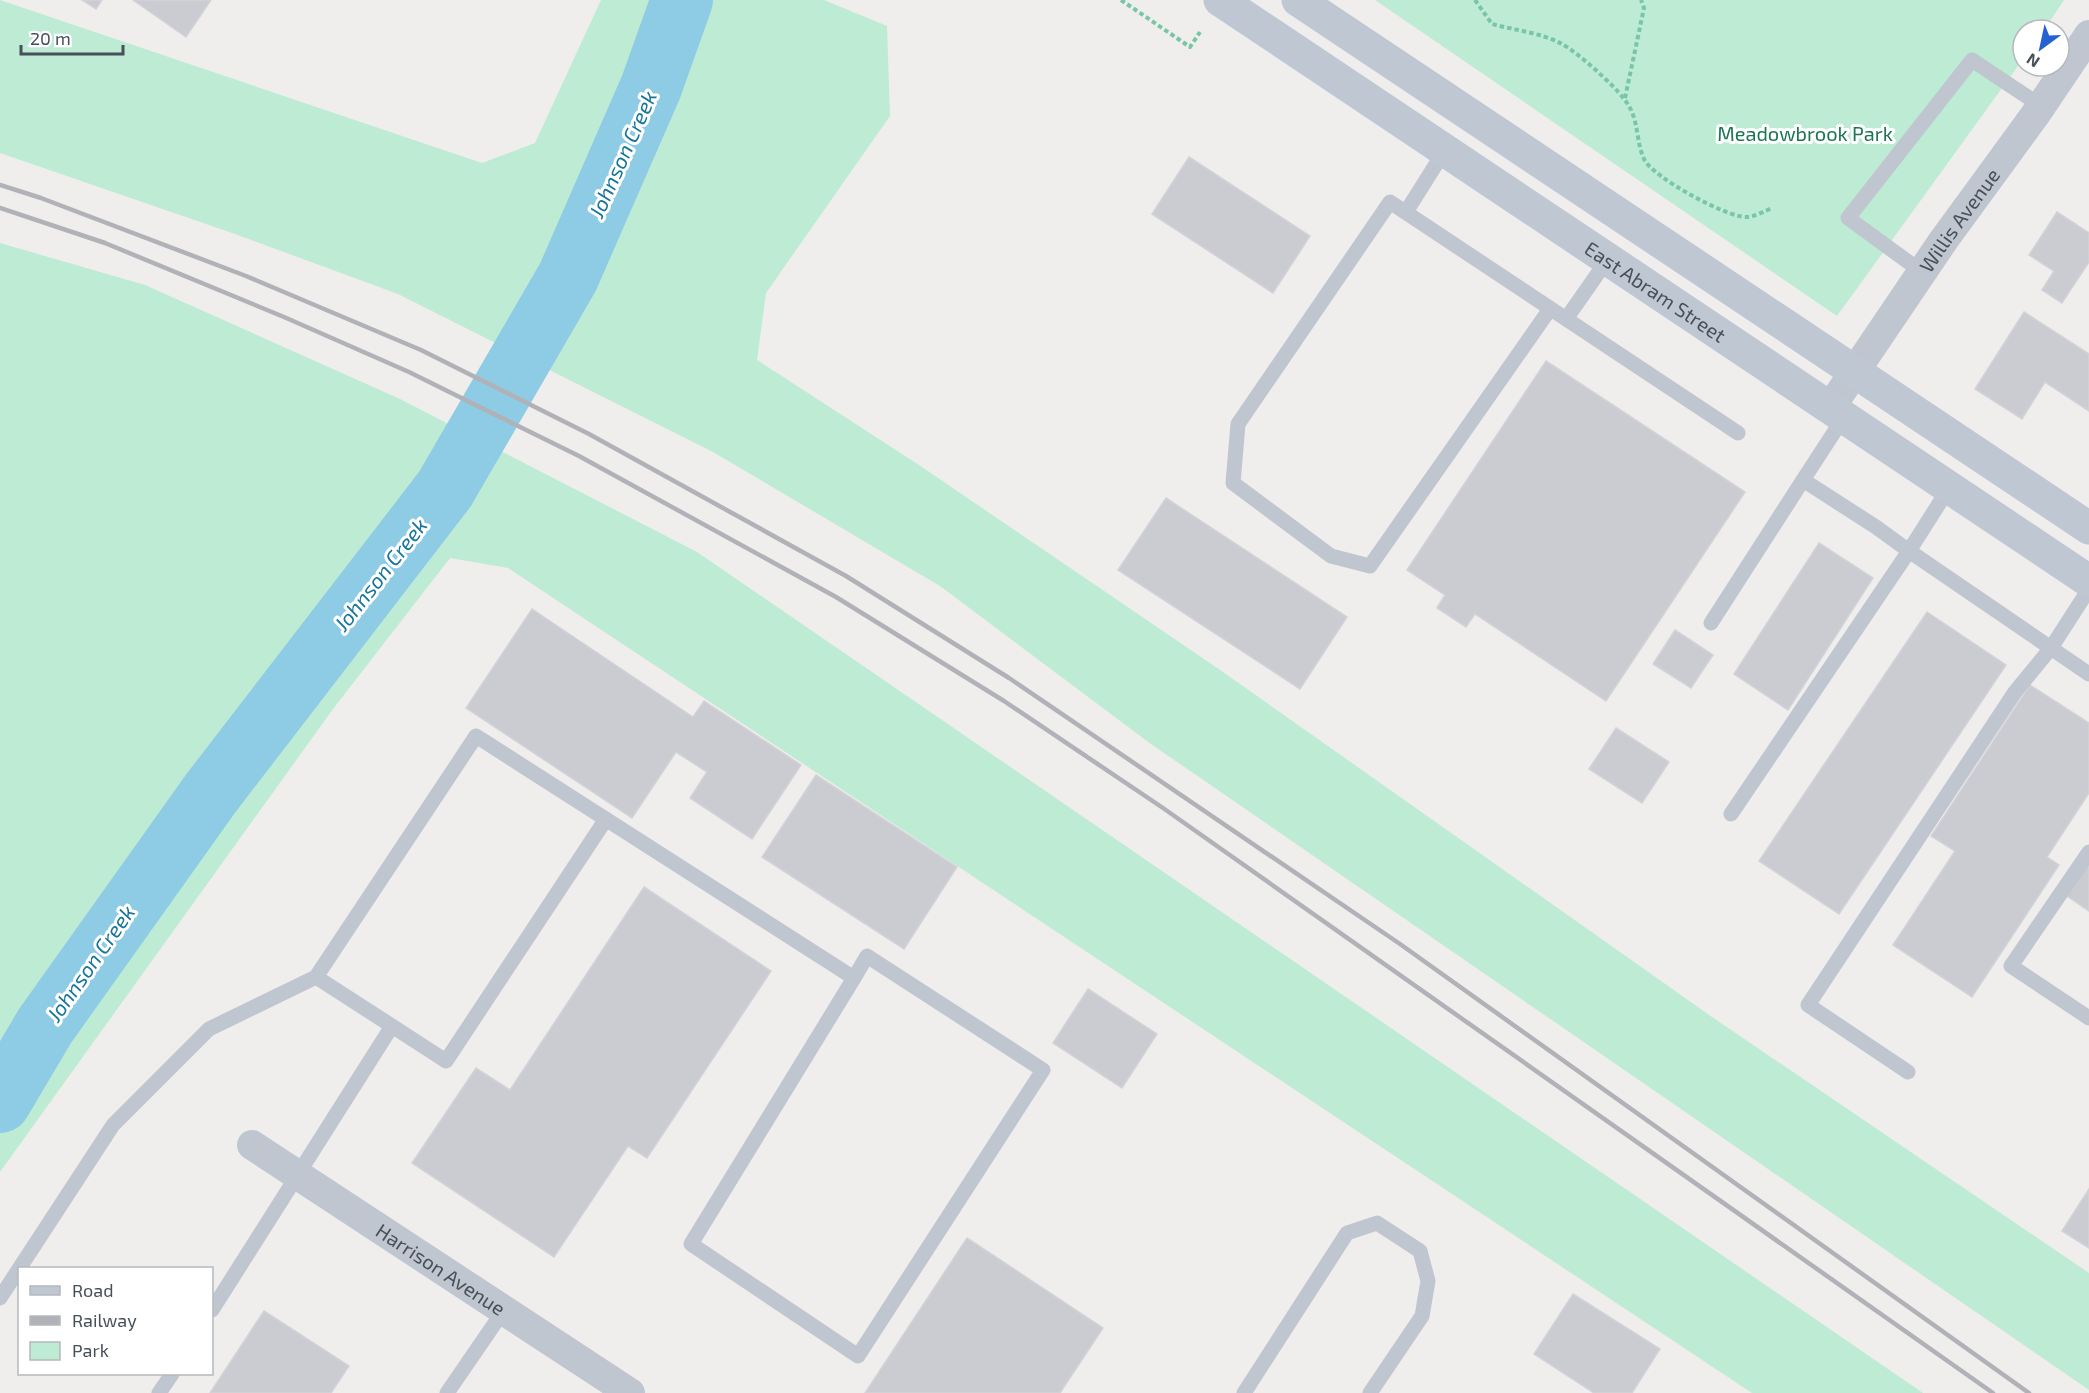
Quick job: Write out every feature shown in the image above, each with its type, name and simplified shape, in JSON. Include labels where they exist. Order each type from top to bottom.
[{"type":"main road","name":"East Abram Street","points":[[1220,0],[2089,581]]},
{"type":"main road","points":[[1298,0],[2089,528]]},
{"type":"street","name":"Willis Avenue","points":[[1837,412],[1856,371],[1922,272],[2089,35]]},
{"type":"street","name":"Harrison Avenue","points":[[252,1145],[630,1393]]},
{"type":"lane","points":[[1922,272],[1848,218],[1972,60],[2041,106]]},
{"type":"lane","points":[[1406,212],[1445,150]]},
{"type":"lane","points":[[1550,309],[1370,566],[1331,556],[1233,483],[1238,424],[1390,202],[1738,433]]},
{"type":"lane","points":[[1566,319],[1608,260]]},
{"type":"lane","points":[[1711,623],[1803,480],[1837,412]]},
{"type":"lane","points":[[1803,480],[2089,674]]},
{"type":"lane","points":[[1731,814],[1949,488]]},
{"type":"lane","points":[[1908,1072],[1808,1005],[2015,692],[2051,648],[2089,589]]},
{"type":"lane","points":[[20,1267],[113,1125],[209,1029],[315,977],[476,736],[854,978]]},
{"type":"lane","points":[[315,977],[446,1060],[606,819]]},
{"type":"lane","points":[[2089,852],[2011,966],[2089,1018]]},
{"type":"lane","points":[[867,956],[1043,1070],[858,1356],[691,1244],[854,978],[867,956]]},
{"type":"lane","points":[[213,1308],[392,1026]]},
{"type":"lane","points":[[1244,1393],[1347,1233],[1377,1222],[1420,1251],[1428,1281],[1422,1316],[1370,1393]]},
{"type":"lane","points":[[0,1298],[18,1270]]},
{"type":"lane","points":[[452,1392],[504,1310]]},
{"type":"lane","points":[[159,1393],[171,1375]]},
{"type":"path","points":[[1121,0],[1190,47],[1200,32]]},
{"type":"path","points":[[1475,0],[1492,24],[1562,44],[1625,99],[1636,121],[1644,160],[1675,186],[1710,206],[1746,217],[1772,208]]},
{"type":"path","points":[[1625,99],[1644,8],[1641,0]]},
{"type":"green space","points":[[0,0],[482,163],[535,143],[601,0],[824,0],[887,26],[890,116],[766,293],[757,360],[919,465],[1223,672],[1712,1017],[2089,1273],[2089,1390],[1151,744],[940,586],[713,452],[398,294],[235,234],[0,153]]},
{"type":"green space","name":"Meadowbrook Park","points":[[1375,0],[2064,0],[2052,18],[2011,18],[2011,76],[1837,316]]},
{"type":"green space","points":[[0,243],[145,285],[400,399],[697,552],[1923,1393],[1752,1393],[508,568],[450,558],[333,709],[0,1172]]},
{"type":"building","points":[[82,0],[102,0],[96,9]]},
{"type":"building","points":[[133,0],[211,0],[186,37]]},
{"type":"building","points":[[1189,157],[1310,236],[1273,293],[1152,214]]},
{"type":"building","points":[[2057,212],[2089,233],[2089,262],[2062,303],[2042,290],[2054,271],[2029,255]]},
{"type":"building","points":[[2024,312],[2089,354],[2089,411],[2045,382],[2022,419],[1975,389]]},
{"type":"building","points":[[1546,361],[1745,492],[1606,701],[1475,614],[1466,627],[1437,608],[1445,595],[1407,570]]},
{"type":"building","points":[[1166,498],[1347,617],[1300,689],[1118,570]]},
{"type":"building","points":[[1819,543],[1873,578],[1788,710],[1734,674]]},
{"type":"building","points":[[532,609],[693,717],[704,701],[801,765],[752,839],[690,798],[707,772],[676,752],[632,818],[466,708]]},
{"type":"building","points":[[1927,612],[2006,665],[1839,914],[1759,861]]},
{"type":"building","points":[[1675,630],[1713,655],[1691,688],[1653,664]]},
{"type":"building","points":[[2030,685],[2089,723],[2089,793],[2047,857],[2059,865],[1972,997],[1893,945],[1955,851],[1931,836]]},
{"type":"building","points":[[1616,728],[1669,762],[1642,803],[1589,769]]},
{"type":"building","points":[[816,775],[957,867],[904,949],[762,857]]},
{"type":"building","points":[[2089,863],[2089,911],[2067,896]]},
{"type":"building","points":[[644,887],[771,971],[647,1158],[628,1146],[554,1257],[412,1163],[476,1068],[510,1090]]},
{"type":"building","points":[[1088,989],[1157,1034],[1122,1088],[1053,1043]]},
{"type":"building","points":[[2089,1189],[2089,1248],[2062,1231]]},
{"type":"building","points":[[967,1238],[1103,1328],[1060,1393],[865,1393]]},
{"type":"building","points":[[1573,1294],[1660,1349],[1632,1393],[1594,1393],[1534,1354]]},
{"type":"building","points":[[264,1311],[349,1366],[331,1393],[210,1393]]},
{"type":"waterway","name":"Johnson Creek","points":[[0,1102],[45,1026],[211,793],[445,489],[568,277],[651,87],[682,0]]},
{"type":"railway","points":[[0,185],[41,198],[246,276],[421,350],[589,434],[846,576],[1009,678],[1400,944],[2029,1393]]},
{"type":"railway","points":[[0,208],[105,243],[284,317],[409,372],[579,456],[836,597],[1004,701],[1163,808],[1993,1393]]}]
